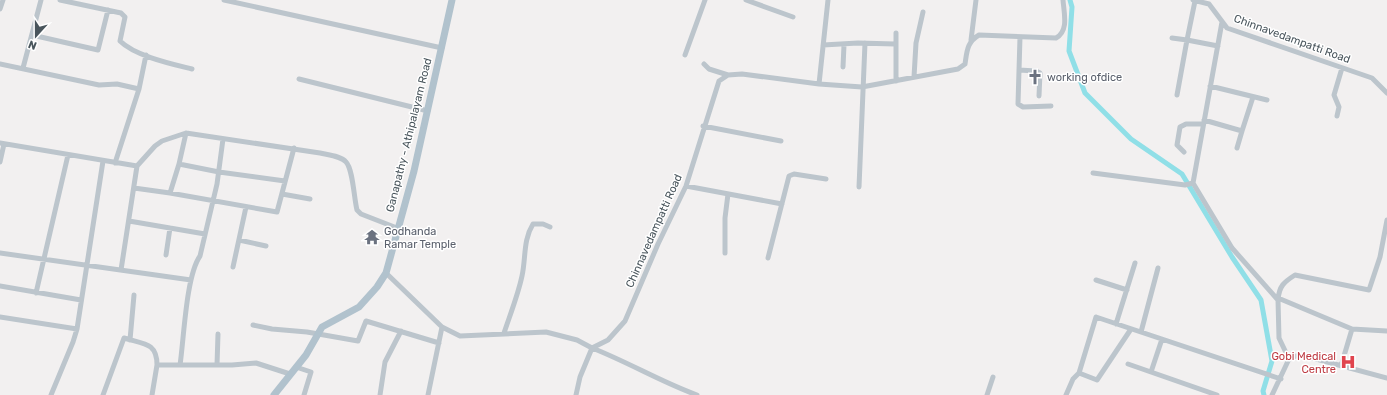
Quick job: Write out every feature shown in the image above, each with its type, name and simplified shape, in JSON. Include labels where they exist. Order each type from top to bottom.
[{"type":"main road","name":"Ganapathy - Athipalayam Road","points":[[274,395],[306,355],[318,334],[326,325],[359,307],[377,287],[386,273],[397,228],[414,172],[452,0]]},
{"type":"street","points":[[0,8],[3,0]]},
{"type":"street","points":[[22,68],[41,0]]},
{"type":"street","points":[[60,0],[121,13],[125,17],[120,41],[126,47],[168,64],[192,69]]},
{"type":"street","points":[[224,0],[442,48]]},
{"type":"street","points":[[685,55],[705,0]]},
{"type":"street","points":[[746,0],[793,17]]},
{"type":"street","points":[[819,84],[828,0]]},
{"type":"street","points":[[972,40],[976,0]]},
{"type":"street","points":[[704,64],[709,69],[728,75],[742,74],[819,84],[862,87],[896,81],[958,69],[965,64],[967,47],[972,40],[979,36],[1056,38],[1062,35],[1064,28],[1063,0]]},
{"type":"street","points":[[1177,95],[1196,1]]},
{"type":"street","name":"Chinnavedampatti Road","points":[[1196,1],[1210,4],[1227,28],[1372,78],[1387,94]]},
{"type":"street","points":[[32,35],[98,50],[108,10]]},
{"type":"street","points":[[914,77],[916,43],[923,12]]},
{"type":"street","points":[[1222,22],[1193,183],[1232,248],[1278,299],[1352,329],[1387,331]]},
{"type":"street","points":[[896,33],[896,81]]},
{"type":"street","points":[[1020,37],[1018,104],[1023,107],[1051,106]]},
{"type":"street","points":[[1172,38],[1218,46]]},
{"type":"street","points":[[823,45],[864,43],[896,44]]},
{"type":"street","points":[[859,187],[864,43]]},
{"type":"street","points":[[843,67],[844,45]]},
{"type":"street","points":[[115,163],[138,89],[146,55]]},
{"type":"street","points":[[0,64],[99,85],[117,84],[138,89]]},
{"type":"street","points":[[1337,116],[1339,107],[1334,95],[1342,68]]},
{"type":"street","points":[[1019,70],[1036,71],[1040,73],[1039,96]]},
{"type":"street","name":"Chinnavedampatti Road","points":[[592,348],[608,340],[625,321],[658,244],[686,186],[719,81],[728,75]]},
{"type":"street","points":[[299,79],[428,111]]},
{"type":"street","points":[[1210,86],[1267,100]]},
{"type":"street","points":[[1237,148],[1253,97]]},
{"type":"street","points":[[1184,152],[1176,145],[1180,127],[1186,124],[1203,122],[1242,131]]},
{"type":"street","points":[[704,126],[781,140]]},
{"type":"street","points":[[121,270],[137,166],[155,146],[162,141],[186,133],[294,148],[336,157],[346,161],[350,169],[357,210],[371,220],[397,228]]},
{"type":"street","points":[[170,192],[179,164],[186,133]]},
{"type":"street","points":[[180,365],[191,280],[205,234],[219,172],[223,139]]},
{"type":"street","points":[[0,162],[2,144],[137,166]]},
{"type":"street","points":[[134,188],[170,192],[277,212],[294,148]]},
{"type":"street","points":[[36,293],[68,155]]},
{"type":"street","points":[[51,395],[77,329],[103,161]]},
{"type":"street","points":[[179,164],[219,172],[285,181]]},
{"type":"street","points":[[1093,173],[1185,185],[1193,183]]},
{"type":"street","points":[[768,258],[791,174],[826,179]]},
{"type":"street","points":[[686,186],[782,204]]},
{"type":"street","points":[[282,194],[310,199]]},
{"type":"street","points":[[725,253],[725,218],[728,194]]},
{"type":"street","points":[[233,267],[246,207]]},
{"type":"street","points":[[1289,359],[1279,338],[1278,299],[1279,291],[1283,283],[1295,275],[1369,290],[1380,257],[1387,220]]},
{"type":"street","points":[[129,221],[205,234]]},
{"type":"street","points":[[504,333],[522,276],[526,240],[529,231],[533,224],[543,224],[550,228]]},
{"type":"street","points":[[166,255],[170,228]]},
{"type":"street","points":[[239,240],[266,246]]},
{"type":"street","points":[[0,253],[191,280]]},
{"type":"street","points":[[1116,324],[1135,263]]},
{"type":"street","points":[[1141,332],[1158,268]]},
{"type":"street","points":[[386,273],[442,327],[460,336],[546,332],[577,340],[697,395]]},
{"type":"street","points":[[1096,280],[1127,290]]},
{"type":"street","points":[[0,286],[81,300]]},
{"type":"street","points":[[130,340],[134,295]]},
{"type":"street","points":[[0,317],[77,329]]},
{"type":"street","points":[[1066,395],[1073,379],[1079,373],[1096,317],[1280,378]]},
{"type":"street","points":[[253,324],[272,329],[318,334],[358,341],[366,321],[439,343]]},
{"type":"street","points":[[428,395],[442,327]]},
{"type":"street","points":[[1079,373],[1097,380],[1131,329]]},
{"type":"street","points":[[1341,366],[1352,329]]},
{"type":"street","points":[[380,395],[385,362],[401,331]]},
{"type":"street","points":[[217,365],[218,334]]},
{"type":"street","points":[[103,395],[124,338],[154,348],[157,354],[153,394],[159,395]]},
{"type":"street","points":[[1151,372],[1162,339]]},
{"type":"street","points":[[576,395],[580,377],[592,348]]},
{"type":"street","points":[[1273,394],[1289,359],[1296,356],[1305,356],[1387,378]]},
{"type":"street","points":[[156,365],[217,365],[256,363],[290,374]]},
{"type":"street","points":[[1128,364],[1201,392],[1217,395]]},
{"type":"street","points":[[296,368],[311,372],[304,395]]},
{"type":"street","points":[[987,395],[993,377]]},
{"type":"street","points":[[676,395],[679,388]]},
{"type":"waterway","points":[[1070,0],[1072,7],[1069,51],[1085,93],[1131,139],[1182,174],[1232,257],[1261,300],[1272,361],[1263,391],[1264,395]]},
{"type":"place","name":"working ofdice","points":[[1035,77]]},
{"type":"place","name":"Godhanda Ramar Temple","points":[[372,237]]},
{"type":"place","name":"Gobi Medical Centre","points":[[1348,362]]}]
